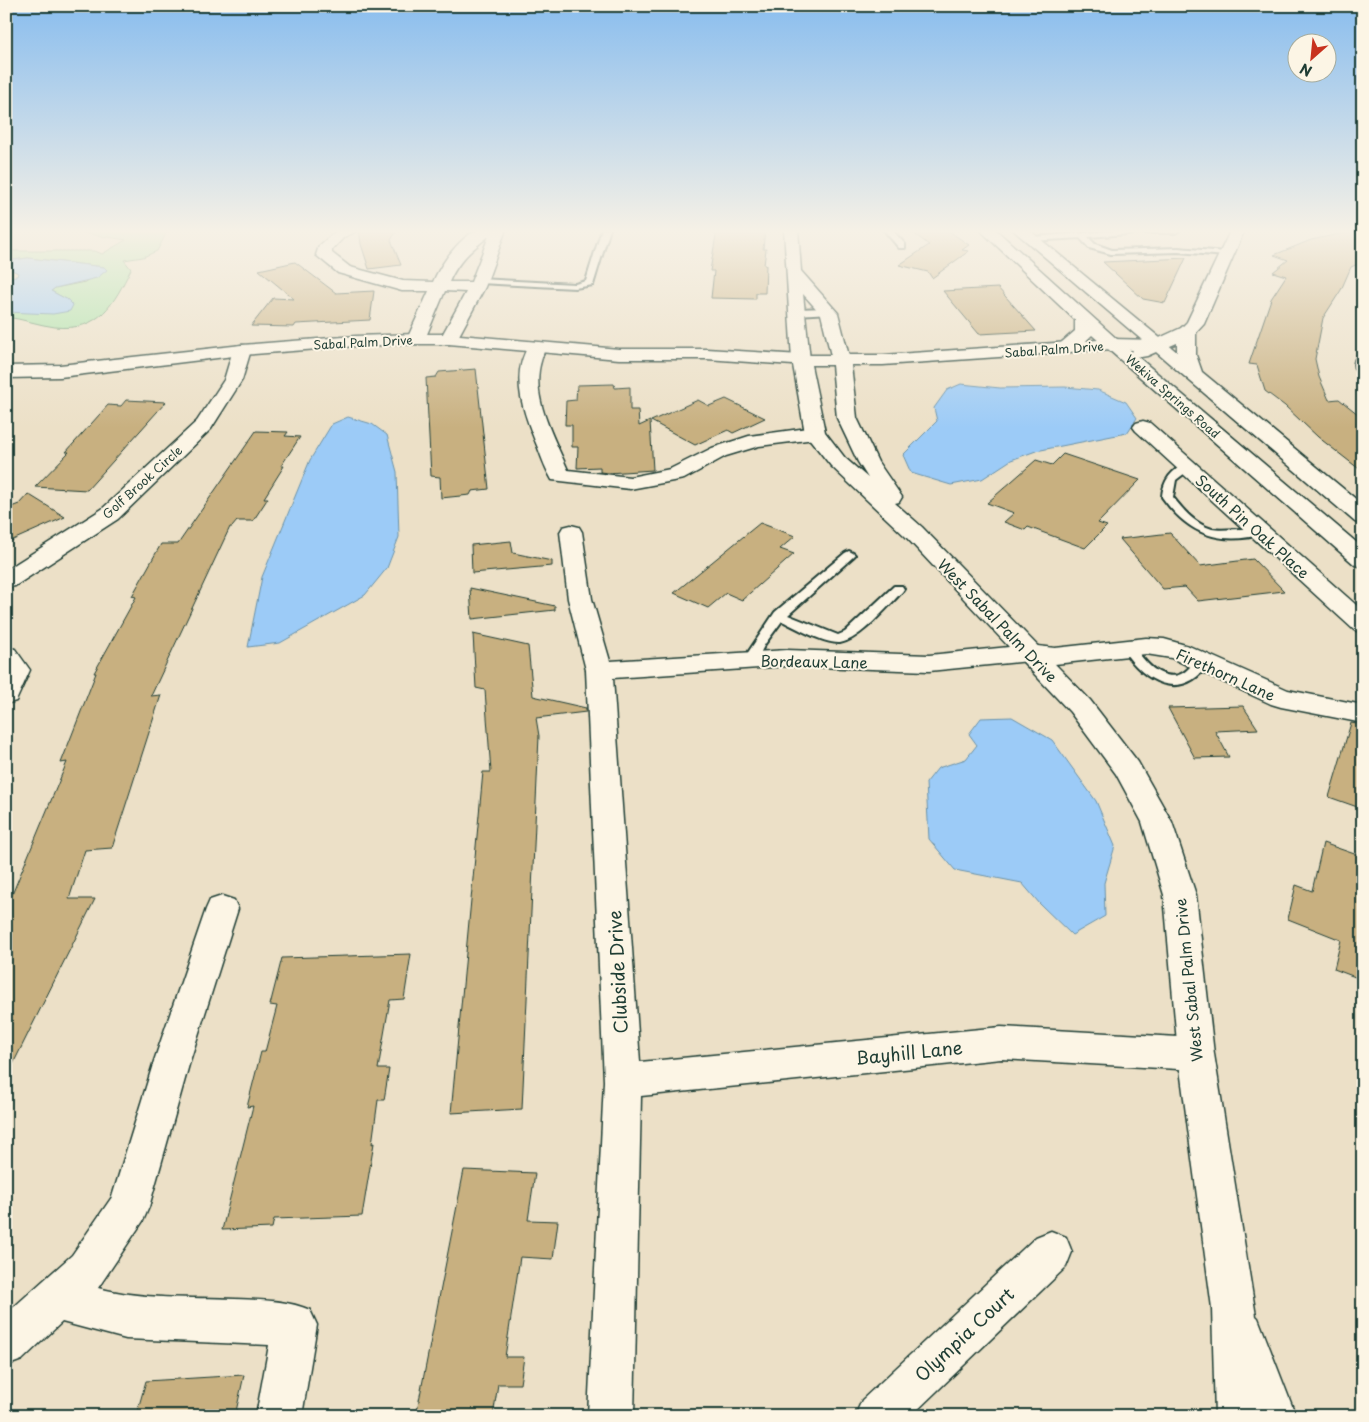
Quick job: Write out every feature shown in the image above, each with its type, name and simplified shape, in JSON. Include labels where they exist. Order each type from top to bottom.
[{"type":"street","points":[[416,339],[435,295]]},
{"type":"street","points":[[449,339],[472,295]]},
{"type":"street","name":"West Sabal Palm Drive","points":[[795,295],[803,368],[814,433],[838,462],[914,532],[1080,706],[1128,769],[1157,822],[1180,895],[1196,1054],[1234,1308],[1238,1416]]},
{"type":"street","points":[[813,295],[827,311]]},
{"type":"street","name":"Wekiva Springs Road","points":[[1058,295],[1128,358],[1363,560]]},
{"type":"street","name":"Wekiva Springs Road","points":[[1098,295],[1363,517]]},
{"type":"street","points":[[1157,345],[1187,332],[1195,324],[1208,295]]},
{"type":"street","name":"West Sabal Palm Drive","points":[[827,311],[842,368],[847,418],[868,462],[914,532]]},
{"type":"street","points":[[1064,348],[1084,332],[1084,319]]},
{"type":"street","points":[[1187,332],[1185,345],[1187,362],[1194,376]]},
{"type":"street","name":"Sabal Palm Drive","points":[[7,370],[60,371],[242,350],[356,341],[416,339],[449,339],[619,354],[686,366],[803,368],[842,368],[931,358],[1112,344],[1157,345]]},
{"type":"street","name":"Sabal Palm Drive","points":[[842,368],[906,376],[1128,358],[1157,345]]},
{"type":"street","points":[[536,348],[529,374],[531,394],[544,438],[560,475],[630,483],[676,474],[719,452],[756,440],[814,433]]},
{"type":"street","name":"Golf Brook Circle","points":[[6,581],[110,514],[204,425],[233,380],[242,350]]},
{"type":"street","points":[[1363,360],[1363,368]]},
{"type":"street","name":"South Pin Oak Place","points":[[1143,426],[1363,625]]},
{"type":"street","name":"Clubside Drive","points":[[571,532],[580,599],[599,670],[623,1081],[611,1416]]},
{"type":"street","name":"Firethorn Lane","points":[[1028,653],[1055,656],[1146,646],[1164,647],[1203,662],[1281,698],[1363,714]]},
{"type":"street","name":"Bordeaux Lane","points":[[599,670],[787,658],[929,663],[1028,653]]},
{"type":"street","points":[[6,655],[17,670],[6,695]]},
{"type":"street","points":[[6,1344],[88,1270],[129,1207],[172,1061],[222,909]]},
{"type":"street","name":"Bayhill Lane","points":[[623,1081],[1001,1043],[1196,1054]]},
{"type":"street","name":"Olympia Court","points":[[878,1416],[1051,1252]]},
{"type":"street","points":[[56,1299],[126,1318],[248,1321],[295,1325],[279,1416]]},
{"type":"street","name":"West Sabal Palm Drive","points":[[1234,1308],[1274,1416]]},
{"type":"lane","points":[[797,312],[827,311]]},
{"type":"lane","points":[[1188,467],[1176,474],[1168,484],[1167,497],[1183,518],[1198,529],[1219,534],[1260,532]]},
{"type":"lane","points":[[750,660],[760,640],[779,616],[849,555]]},
{"type":"lane","points":[[779,616],[828,637],[839,639],[850,635],[898,589]]},
{"type":"green space","points":[[59,295],[116,295],[104,313],[83,325],[55,327],[6,317],[6,312],[68,300]]},
{"type":"water","points":[[6,295],[59,295],[73,305],[70,311],[53,314],[6,312]]},
{"type":"water","points":[[961,384],[1000,388],[1065,387],[1098,390],[1126,402],[1137,418],[1127,433],[1036,451],[1011,460],[982,479],[951,485],[911,473],[903,455],[937,421],[934,408],[947,390]]},
{"type":"water","points":[[348,417],[372,424],[387,435],[397,472],[399,537],[387,568],[365,595],[280,643],[248,647],[262,577],[310,460],[332,424]]},
{"type":"water","points":[[1012,717],[1052,740],[1096,801],[1115,846],[1104,883],[1105,916],[1072,935],[1040,904],[1022,883],[955,870],[929,839],[926,783],[938,768],[966,759],[977,745],[969,734],[981,718]]},
{"type":"building","points":[[290,295],[373,295],[370,320],[296,324],[294,327],[251,326],[273,298],[294,299]]},
{"type":"building","points":[[711,295],[756,295],[756,299],[711,298]]},
{"type":"building","points":[[947,295],[1005,295],[1036,331],[979,334]]},
{"type":"building","points":[[1139,295],[1169,295],[1165,303],[1143,299]]},
{"type":"building","points":[[1273,295],[1338,295],[1323,318],[1315,359],[1319,377],[1329,400],[1339,399],[1363,418],[1363,472],[1318,437],[1285,406],[1265,391],[1257,365],[1249,364]]},
{"type":"building","points":[[476,369],[489,489],[472,491],[470,495],[441,498],[440,477],[431,476],[426,378],[436,377],[439,372]]},
{"type":"building","points":[[614,384],[615,388],[630,387],[630,410],[638,410],[639,426],[650,421],[653,470],[608,473],[600,472],[600,467],[577,468],[578,447],[572,447],[572,425],[565,425],[566,401],[576,400],[577,385]]},
{"type":"building","points":[[726,399],[765,418],[733,433],[728,430],[695,445],[651,421],[698,400],[709,406]]},
{"type":"building","points":[[126,400],[166,402],[87,490],[35,487],[69,452],[66,452],[108,405],[121,406]]},
{"type":"building","points":[[256,431],[288,432],[285,436],[300,437],[281,466],[284,466],[264,498],[268,498],[253,521],[237,521],[230,527],[151,696],[161,695],[112,848],[85,850],[69,899],[95,899],[6,1078],[6,897],[11,897],[67,762],[61,763],[96,673],[94,673],[136,597],[132,596],[161,544],[178,544]]},
{"type":"building","points":[[1063,454],[1140,480],[1098,523],[1107,526],[1085,548],[1028,527],[1025,530],[1004,522],[1014,513],[987,503],[1036,460],[1052,465]]},
{"type":"building","points":[[28,494],[65,517],[6,543],[6,509],[19,504]]},
{"type":"building","points":[[760,523],[795,536],[780,549],[794,554],[742,600],[726,593],[708,608],[674,593]]},
{"type":"building","points":[[1170,533],[1200,566],[1253,559],[1284,591],[1198,601],[1185,587],[1163,589],[1120,539]]},
{"type":"building","points":[[511,541],[513,553],[552,561],[552,566],[472,573],[471,545]]},
{"type":"building","points":[[470,588],[555,606],[555,610],[472,619]]},
{"type":"building","points":[[473,634],[528,646],[533,696],[586,708],[586,712],[536,718],[539,736],[522,1109],[451,1113],[483,772],[491,772],[485,690],[476,688]]},
{"type":"building","points":[[1243,706],[1258,729],[1215,731],[1229,757],[1195,758],[1168,708]]},
{"type":"building","points":[[1351,723],[1363,725],[1363,809],[1329,797]]},
{"type":"building","points":[[1323,843],[1363,857],[1363,980],[1334,969],[1341,940],[1288,919],[1296,885],[1312,891]]},
{"type":"building","points":[[411,954],[404,999],[390,1000],[378,1069],[389,1069],[384,1100],[378,1100],[372,1144],[374,1143],[362,1216],[274,1219],[272,1228],[222,1230],[253,1106],[247,1107],[261,1052],[265,1052],[277,1006],[270,1005],[282,958]]},
{"type":"building","points":[[464,1170],[535,1173],[528,1220],[558,1221],[553,1259],[520,1257],[505,1357],[524,1357],[520,1384],[498,1384],[493,1416],[416,1416]]},
{"type":"building","points":[[244,1375],[235,1416],[136,1416],[146,1381]]}]
